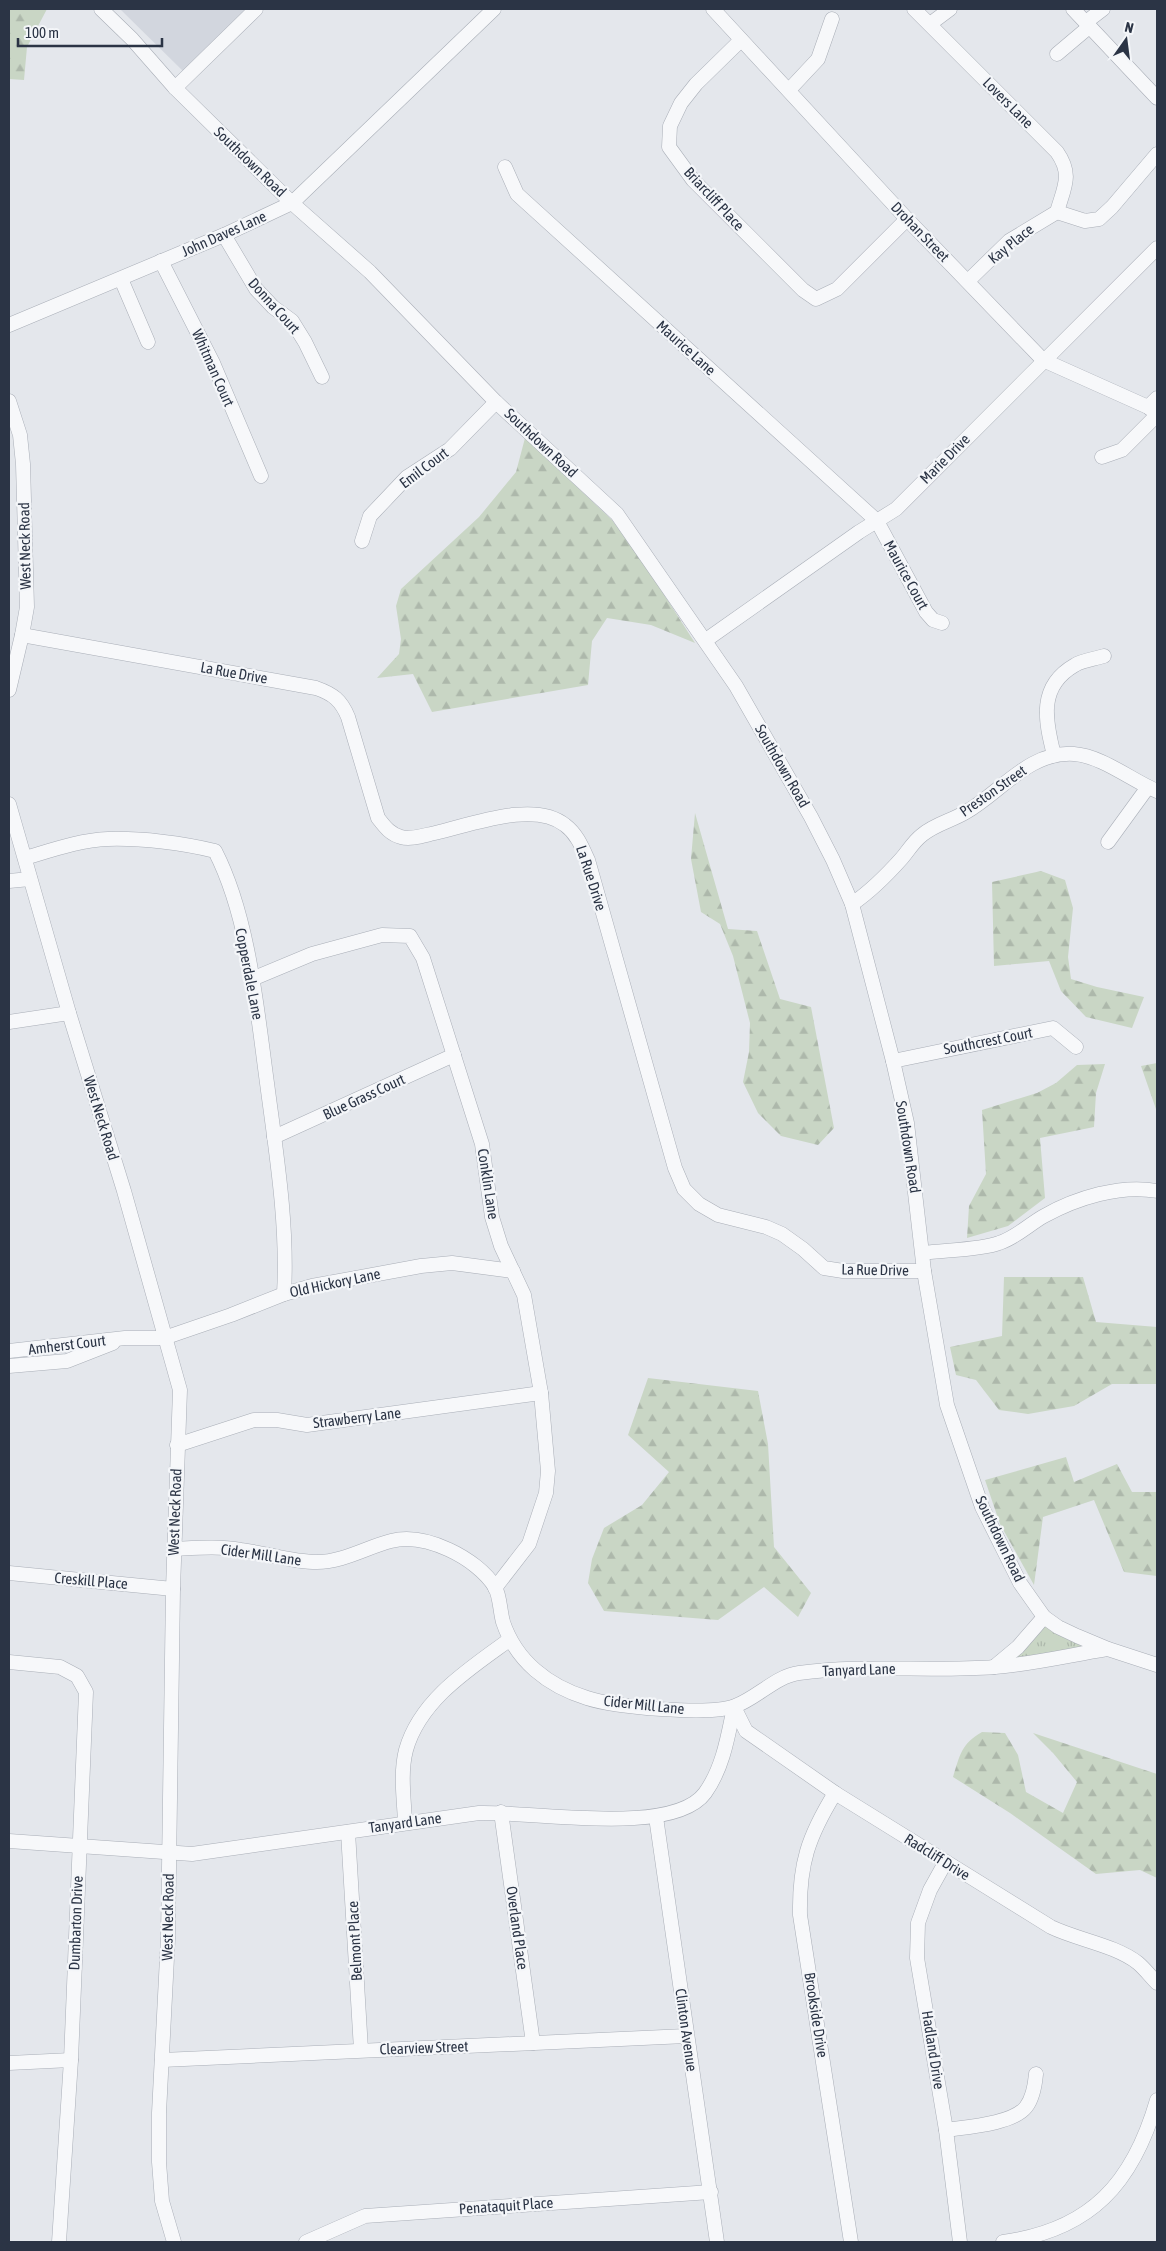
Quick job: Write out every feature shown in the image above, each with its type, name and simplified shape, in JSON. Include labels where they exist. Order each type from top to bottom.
[{"type":"street","name":"Southdown Road","points":[[101,9],[132,39],[175,88],[292,203],[370,272],[496,402],[617,514],[706,640],[736,686],[811,817],[833,860],[852,904],[893,1061],[907,1123],[924,1271],[947,1405],[979,1498],[1020,1583],[1044,1617],[1058,1627],[1108,1649],[1157,1665]]},
{"type":"street","points":[[175,88],[256,9]]},
{"type":"street","name":"John Daves Lane","points":[[9,325],[224,235],[292,203],[494,9]]},
{"type":"street","name":"Drohan Street","points":[[713,9],[907,219],[1043,360],[1155,409]]},
{"type":"street","name":"Lovers Lane","points":[[914,9],[1057,152],[1066,164],[1066,178],[1057,212]]},
{"type":"street","points":[[930,24],[950,9]]},
{"type":"street","points":[[1073,9],[1157,98]]},
{"type":"street","points":[[1057,54],[1103,9]]},
{"type":"street","points":[[789,90],[818,58],[832,20]]},
{"type":"street","name":"Briarcliff Place","points":[[741,40],[696,84],[681,103],[670,126],[669,147],[693,180],[802,290],[816,299],[837,289],[907,219]]},
{"type":"street","points":[[1057,212],[1085,221],[1099,219],[1112,207],[1157,154]]},
{"type":"street","name":"Maurice Lane","points":[[505,167],[517,194],[877,521]]},
{"type":"street","name":"Kay Place","points":[[968,282],[1009,241],[1057,212]]},
{"type":"street","name":"Donna Court","points":[[224,235],[256,289],[292,321],[305,342],[322,377]]},
{"type":"street","name":"Marie Drive","points":[[706,640],[896,509],[1157,248]]},
{"type":"street","name":"Whitman Court","points":[[161,261],[213,363],[262,476]]},
{"type":"street","points":[[121,279],[148,342]]},
{"type":"street","name":"West Neck Road","points":[[9,401],[20,435],[23,464],[27,607],[9,690]]},
{"type":"street","name":"Emil Court","points":[[362,541],[370,516],[407,477],[450,450],[496,402]]},
{"type":"street","points":[[1102,457],[1122,450],[1155,409]]},
{"type":"street","points":[[9,462],[23,464]]},
{"type":"street","name":"Maurice Court","points":[[877,521],[926,612],[933,620],[942,624]]},
{"type":"street","name":"La Rue Drive","points":[[22,635],[316,688],[332,694],[343,704],[378,818],[387,830],[403,838],[420,837],[521,813],[543,814],[565,824],[577,838],[588,860],[675,1168],[684,1189],[699,1204],[718,1215],[766,1227],[782,1234],[803,1249],[824,1268],[843,1271],[924,1271]]},
{"type":"street","points":[[1054,755],[1046,724],[1047,698],[1058,678],[1076,664],[1104,656]]},
{"type":"street","name":"Preston Street","points":[[852,904],[874,888],[922,834],[964,813],[1002,788],[1018,772],[1054,755],[1075,754],[1096,759],[1153,789]]},
{"type":"street","points":[[1108,842],[1153,789]]},
{"type":"street","name":"West Neck Road","points":[[9,804],[69,1014],[124,1191],[180,1390],[174,1548],[169,1851],[159,2162],[162,2201],[174,2242]]},
{"type":"street","name":"Copperdale Lane","points":[[25,858],[70,845],[108,839],[186,844],[215,851],[226,872],[236,906],[252,979],[274,1138],[284,1241],[284,1294]]},
{"type":"street","points":[[9,881],[30,879]]},
{"type":"street","name":"Conklin Lane","points":[[252,979],[312,954],[382,935],[410,936],[424,958],[482,1144],[492,1217],[501,1246],[524,1295],[541,1393],[548,1471],[546,1493],[529,1544],[495,1588]]},
{"type":"street","points":[[9,1022],[69,1014]]},
{"type":"street","name":"Southcrest Court","points":[[893,1061],[1053,1028],[1076,1047]]},
{"type":"street","name":"Blue Grass Court","points":[[274,1138],[454,1055]]},
{"type":"street","name":"La Rue Drive","points":[[923,1253],[997,1244],[1018,1235],[1042,1217],[1069,1202],[1110,1192],[1145,1189],[1157,1191]]},
{"type":"street","name":"Old Hickory Lane","points":[[164,1338],[284,1294],[321,1284],[444,1264],[513,1270]]},
{"type":"street","name":"Amherst Court","points":[[9,1351],[125,1338],[164,1338]]},
{"type":"street","name":"Amherst Court","points":[[9,1366],[67,1361],[125,1338]]},
{"type":"street","name":"Strawberry Lane","points":[[177,1445],[254,1420],[277,1420],[307,1425],[541,1393]]},
{"type":"street","name":"Cider Mill Lane","points":[[174,1548],[241,1550],[296,1561],[320,1562],[342,1558],[394,1540],[421,1541],[448,1549],[470,1562],[495,1588],[509,1640],[527,1664],[550,1682],[587,1698],[621,1705],[662,1709],[717,1710]]},
{"type":"street","name":"Creskill Place","points":[[9,1573],[173,1589]]},
{"type":"street","points":[[994,1667],[1018,1647],[1044,1617]]},
{"type":"street","points":[[405,1822],[402,1778],[406,1751],[416,1724],[425,1711],[443,1692],[509,1640]]},
{"type":"street","name":"Tanyard Lane","points":[[717,1710],[734,1707],[759,1694],[783,1678],[796,1673],[850,1668],[994,1667],[1108,1649]]},
{"type":"street","name":"Dumbarton Drive","points":[[9,1662],[60,1667],[77,1676],[86,1692],[71,2060],[59,2242]]},
{"type":"street","name":"Tanyard Lane","points":[[9,1841],[192,1854],[405,1822],[500,1812],[599,1819],[656,1817],[685,1809],[704,1795],[714,1778],[721,1760],[734,1707]]},
{"type":"street","name":"Radcliff Drive","points":[[734,1707],[746,1731],[835,1793],[1051,1927],[1072,1937],[1115,1950],[1138,1963],[1157,1983]]},
{"type":"street","name":"Brookside Drive","points":[[835,1793],[818,1821],[806,1852],[799,1883],[800,1915],[852,2242]]},
{"type":"street","name":"Overland Place","points":[[500,1812],[533,2043]]},
{"type":"street","name":"Clinton Avenue","points":[[656,1817],[717,2242]]},
{"type":"street","name":"Belmont Place","points":[[348,1832],[361,2050]]},
{"type":"street","name":"Hadland Drive","points":[[945,1863],[930,1890],[918,1923],[917,1958],[946,2130],[960,2242]]},
{"type":"street","name":"Clearview Street","points":[[162,2060],[686,2036]]},
{"type":"street","points":[[9,2063],[71,2060]]},
{"type":"street","points":[[946,2130],[984,2124],[1020,2113],[1031,2098],[1036,2074]]},
{"type":"street","points":[[1003,2242],[1051,2231],[1077,2219],[1099,2203],[1117,2185],[1135,2160],[1149,2128],[1157,2100]]},
{"type":"street","name":"Penataquit Place","points":[[306,2242],[365,2216],[711,2192]]},
{"type":"shaded area","points":[[120,9],[248,9],[183,71]]},
{"type":"green space","points":[[9,9],[47,9],[27,47],[24,80],[9,79]]},
{"type":"green space","points":[[525,438],[612,520],[647,568],[695,643],[651,625],[607,618],[592,641],[588,685],[432,712],[413,674],[377,678],[399,654],[401,639],[396,606],[401,589],[479,517],[516,472]]},
{"type":"green space","points":[[695,813],[728,929],[757,931],[780,999],[811,1007],[834,1128],[818,1145],[781,1136],[758,1113],[743,1082],[749,1052],[750,1023],[733,956],[720,924],[701,912],[691,859]]},
{"type":"green space","points":[[1041,871],[1065,880],[1073,908],[1068,957],[1071,979],[1097,987],[1144,997],[1132,1028],[1086,1017],[1061,991],[1049,961],[994,966],[992,882]]},
{"type":"green space","points":[[1157,1063],[1157,1112],[1141,1066]]},
{"type":"green space","points":[[1105,1064],[1096,1093],[1094,1127],[1040,1138],[1045,1198],[1008,1226],[967,1238],[969,1206],[986,1174],[982,1110],[1037,1093],[1056,1083],[1077,1065]]},
{"type":"green space","points":[[1004,1277],[1083,1277],[1096,1322],[1157,1327],[1157,1384],[1112,1384],[1074,1406],[1028,1414],[999,1410],[976,1380],[956,1375],[950,1347],[1002,1336]]},
{"type":"green space","points":[[648,1378],[758,1391],[768,1444],[774,1547],[811,1593],[798,1617],[764,1587],[718,1620],[604,1611],[588,1583],[592,1559],[604,1528],[642,1505],[669,1472],[628,1435]]},
{"type":"green space","points":[[1066,1457],[1074,1482],[1117,1464],[1132,1492],[1157,1492],[1157,1576],[1124,1572],[1094,1500],[1043,1517],[1034,1585],[1000,1524],[985,1480]]},
{"type":"green space","points":[[1045,1622],[1098,1649],[1004,1663]]},
{"type":"green space","points":[[982,1732],[1005,1733],[1018,1755],[1026,1792],[1063,1813],[1077,1782],[1053,1753],[1033,1733],[1157,1774],[1157,1878],[1140,1870],[1096,1874],[1010,1813],[953,1777],[965,1746]]}]
